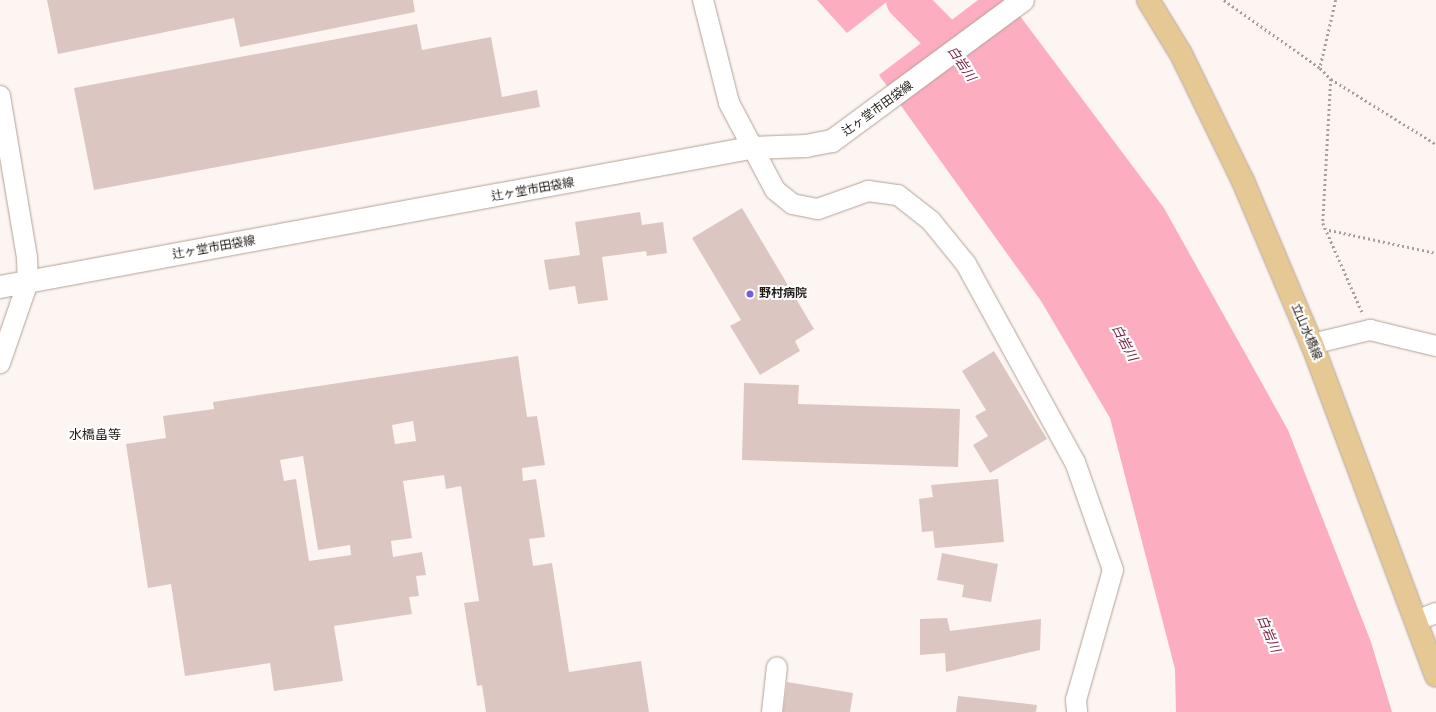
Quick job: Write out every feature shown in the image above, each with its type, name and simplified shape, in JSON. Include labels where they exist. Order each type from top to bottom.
[{"type":"main road","name":"辻ヶ堂市田袋線","points":[[0,287],[750,148],[806,146],[832,141],[853,129],[1023,0]]},
{"type":"main road","name":"立山水橋線","points":[[1148,0],[1181,54],[1243,181],[1426,617],[1436,676]]},
{"type":"street","points":[[703,0],[729,103],[750,148],[775,190],[792,204],[818,209],[868,191],[898,195],[931,221],[966,264],[1075,462],[1113,570],[1076,700],[1077,712]]},
{"type":"street","points":[[0,96],[27,257],[28,282],[0,363]]},
{"type":"street","points":[[1312,344],[1370,330],[1436,346]]},
{"type":"street","points":[[772,712],[777,667]]},
{"type":"path","points":[[1224,0],[1320,68],[1332,79],[1436,144]]},
{"type":"path","points":[[1320,68],[1336,0]]},
{"type":"path","points":[[1332,79],[1323,223],[1328,230],[1370,330]]},
{"type":"path","points":[[1328,230],[1436,253]]},
{"type":"water","points":[[817,0],[889,0],[847,33]]},
{"type":"water","points":[[978,0],[1008,0],[1164,208],[1288,430],[1371,642],[1392,712],[1176,712],[1175,669],[1110,418],[1041,301],[879,75]]},
{"type":"building","points":[[47,0],[413,0],[415,12],[240,47],[234,18],[58,54]]},
{"type":"building","points":[[417,24],[422,50],[491,37],[502,97],[537,90],[540,107],[94,190],[74,88]]},
{"type":"building","points":[[742,208],[814,329],[795,341],[800,351],[760,375],[730,326],[741,320],[692,238]]},
{"type":"building","points":[[640,212],[642,225],[663,222],[667,253],[647,256],[646,251],[602,257],[608,300],[578,304],[575,286],[549,290],[544,260],[580,255],[575,222]]},
{"type":"building","points":[[994,351],[1047,439],[990,473],[973,445],[988,436],[975,416],[986,410],[962,371]]},
{"type":"building","points":[[518,356],[527,417],[537,416],[545,465],[522,468],[523,481],[536,479],[545,537],[529,539],[533,566],[552,563],[569,672],[641,661],[649,712],[486,712],[482,685],[477,686],[464,603],[479,601],[461,486],[446,489],[444,475],[403,481],[412,538],[391,541],[393,557],[422,552],[426,575],[416,576],[419,596],[409,597],[412,614],[334,626],[343,681],[274,691],[270,663],[185,676],[171,584],[148,588],[126,444],[166,438],[163,416],[214,409],[213,402]],"holes":[[[413,421],[416,441],[395,444],[392,425]],[[303,456],[318,550],[350,545],[351,555],[309,561],[296,479],[284,481],[280,460]]]},
{"type":"building","points":[[744,383],[799,385],[798,404],[960,409],[958,467],[742,460]]},
{"type":"building","points":[[998,479],[1004,542],[935,548],[933,531],[922,532],[919,499],[933,497],[931,485]]},
{"type":"building","points":[[942,553],[998,564],[991,602],[962,597],[964,585],[937,580]]},
{"type":"building","points":[[947,618],[950,631],[1041,619],[1040,650],[946,672],[945,653],[920,655],[920,619]]},
{"type":"building","points":[[787,682],[853,693],[850,712],[783,712]]},
{"type":"building","points":[[958,696],[1037,705],[1036,712],[956,712]]},
{"type":"waterway","name":"白岩川","points":[[905,0],[947,42],[968,74]]},
{"type":"place","name":"野村病院","points":[[750,294]]},
{"type":"district","name":"水橋畠等","points":[[95,435]]}]
